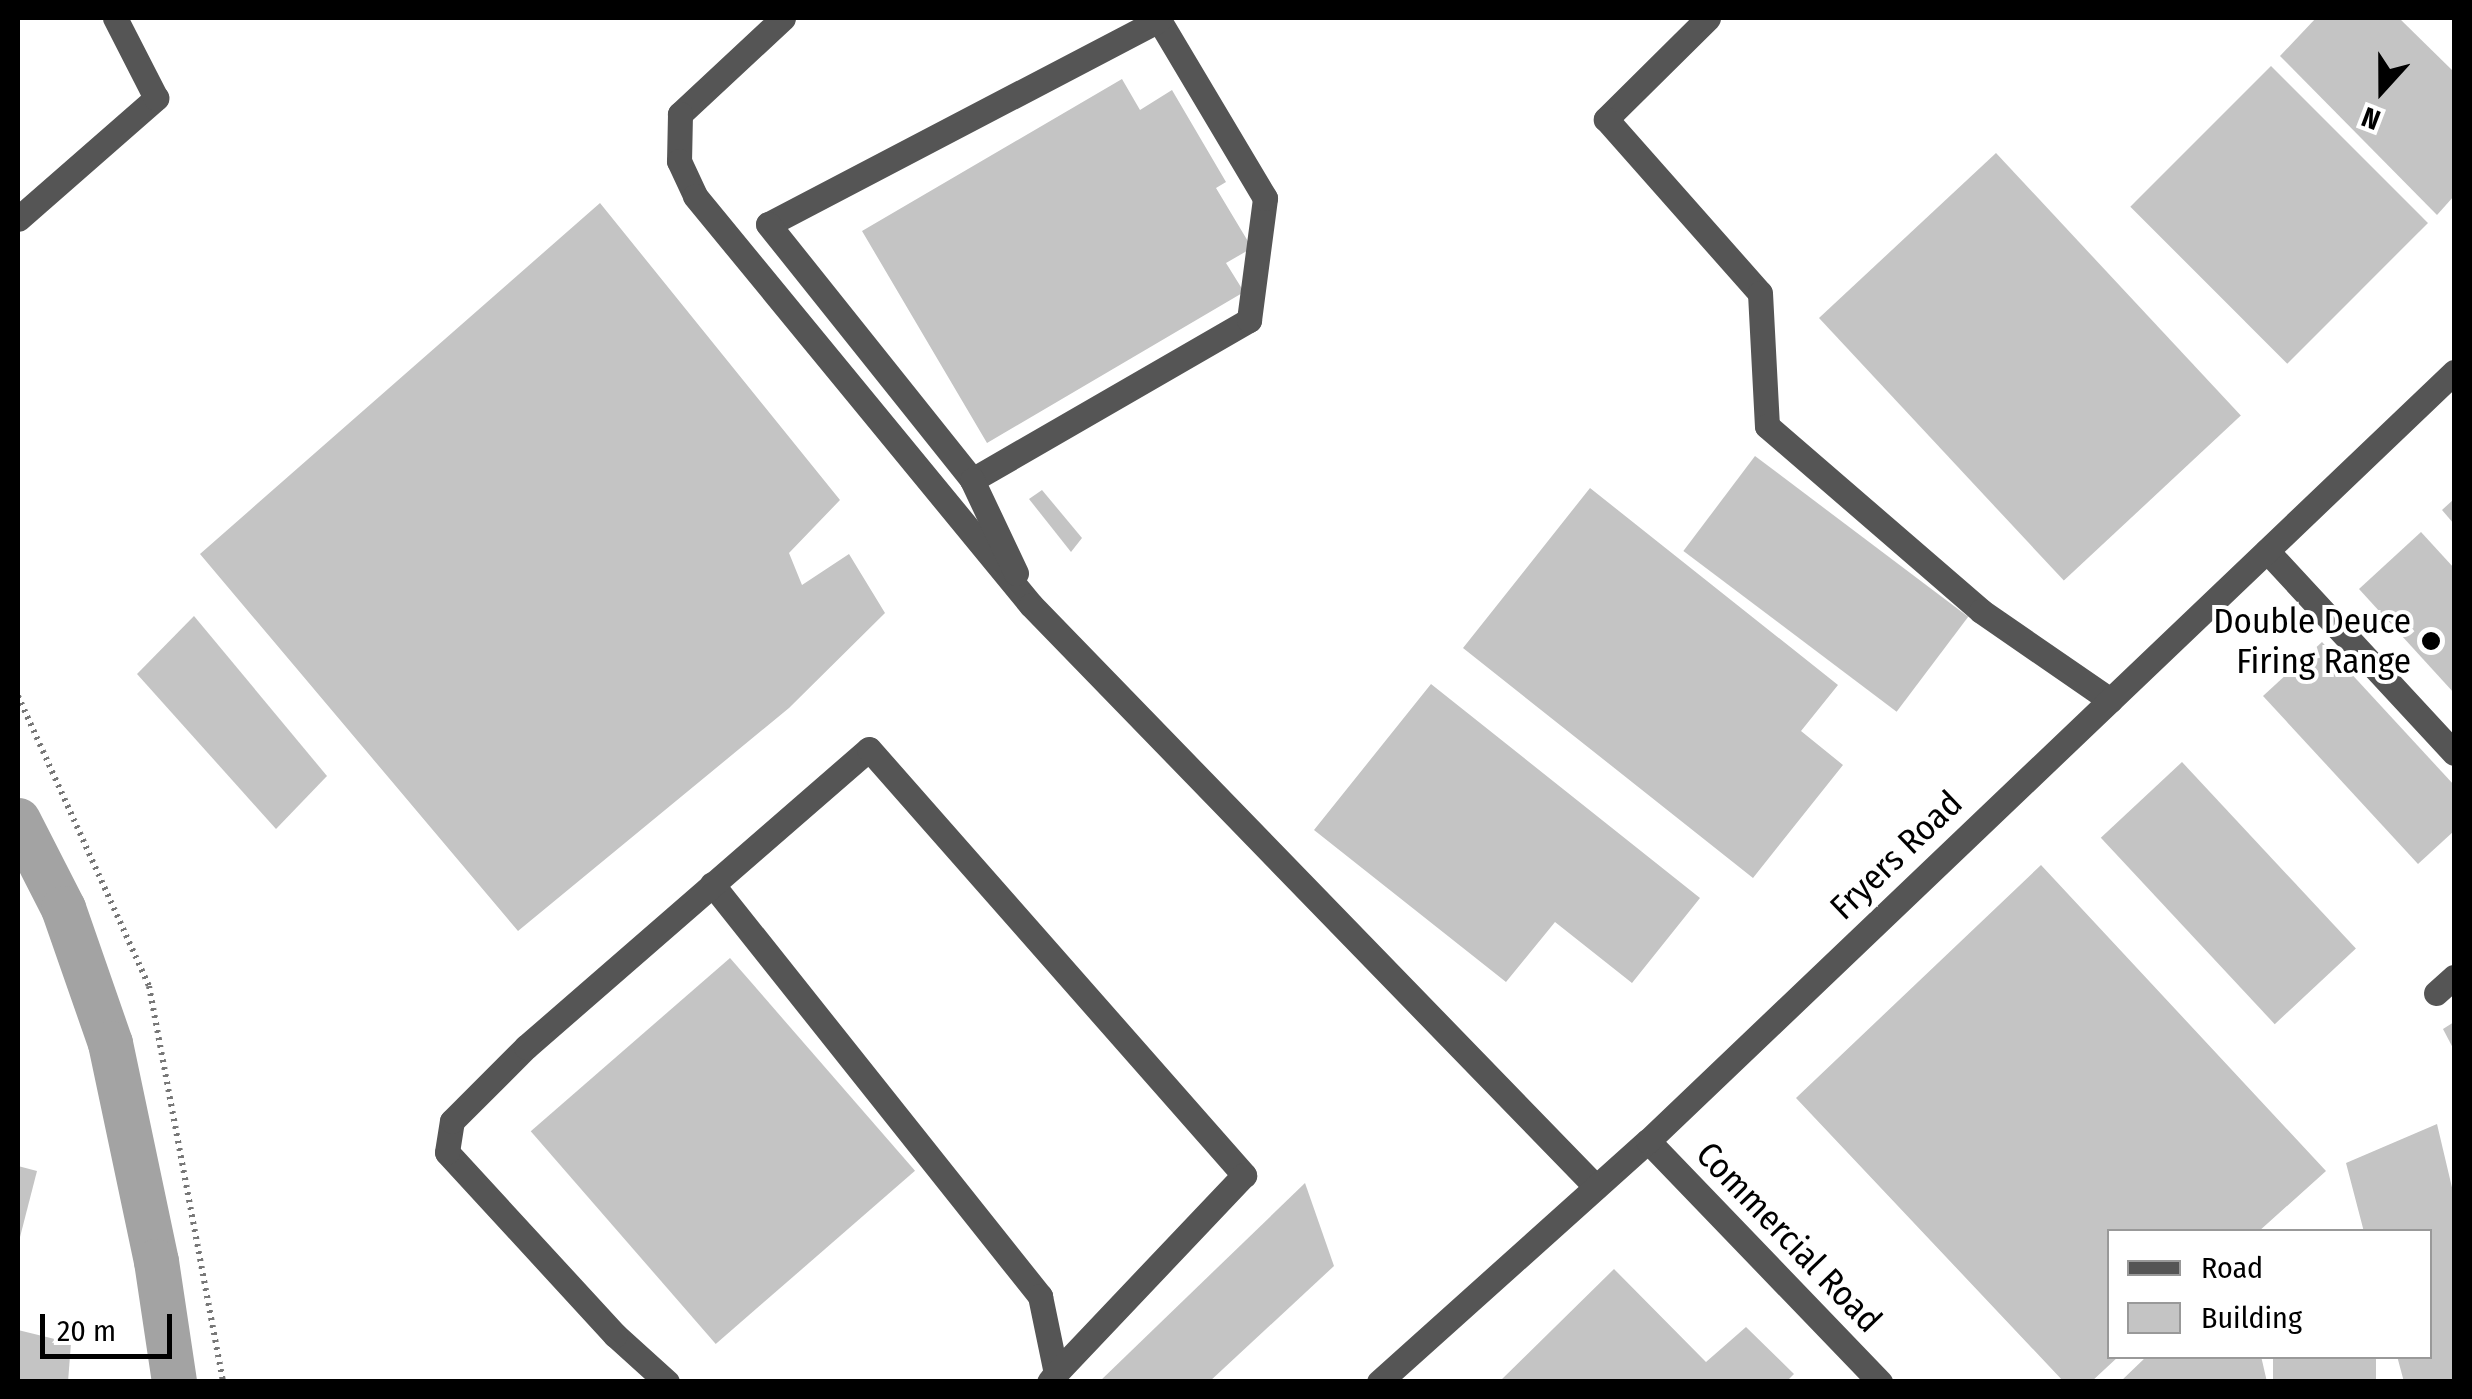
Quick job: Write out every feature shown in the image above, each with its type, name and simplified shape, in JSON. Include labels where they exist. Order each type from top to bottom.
[{"type":"street","points":[[783,18],[687,102],[678,132],[684,178],[1031,605],[1596,1187]]},
{"type":"street","points":[[1708,18],[1606,120],[1760,292],[1766,426],[1982,611],[2110,700]]},
{"type":"street","points":[[972,480],[1249,320],[1265,198],[1159,20],[768,224],[972,480],[1031,605]]},
{"type":"street","points":[[18,219],[156,98],[116,21]]},
{"type":"street","name":"Fryers Road","points":[[1379,1382],[1648,1140],[2454,372]]},
{"type":"street","points":[[2267,551],[2454,753]]},
{"type":"street","points":[[666,1382],[614,1335],[446,1152],[452,1121],[513,1059],[869,749],[1244,1175],[1053,1377]]},
{"type":"street","points":[[712,884],[1040,1296],[1053,1377]]},
{"type":"street","name":"Commercial Road","points":[[1648,1140],[1880,1382]]},
{"type":"path","points":[[18,696],[149,986],[223,1382]]},
{"type":"building","points":[[2316,18],[2399,18],[2454,72],[2454,196],[2437,215],[2280,56]]},
{"type":"building","points":[[2271,66],[2428,223],[2287,364],[2130,207]]},
{"type":"building","points":[[1122,79],[1140,110],[1172,90],[1226,182],[1216,188],[1252,248],[1226,263],[1244,292],[987,443],[862,231]]},
{"type":"building","points":[[1996,153],[2241,416],[2064,581],[1819,318]]},
{"type":"building","points":[[600,203],[840,500],[789,553],[802,585],[849,554],[885,613],[789,708],[518,931],[200,554]]},
{"type":"building","points":[[1755,456],[1968,617],[1897,712],[1683,551]]},
{"type":"building","points":[[1590,488],[1838,685],[1801,731],[1843,765],[1753,878],[1463,648]]},
{"type":"building","points":[[1042,490],[1082,538],[1071,552],[1029,499]]},
{"type":"building","points":[[2454,499],[2454,524],[2442,510]]},
{"type":"building","name":"Double Deuce Firing Range","points":[[2421,532],[2454,568],[2454,693],[2359,589]]},
{"type":"building","points":[[194,616],[327,776],[276,829],[137,674]]},
{"type":"building","points":[[2322,642],[2454,785],[2454,831],[2418,864],[2263,696]]},
{"type":"building","points":[[1431,684],[1700,898],[1632,983],[1555,922],[1506,982],[1314,830]]},
{"type":"building","points":[[2182,762],[2356,948],[2275,1024],[2101,838]]},
{"type":"building","points":[[2041,865],[2326,1171],[2261,1229],[2107,1229],[2107,1359],[2116,1359],[2091,1382],[2064,1382],[1796,1098]]},
{"type":"building","points":[[730,958],[915,1171],[716,1344],[531,1131]]},
{"type":"building","points":[[2454,1022],[2454,1050],[2443,1029]]},
{"type":"building","points":[[2437,1124],[2454,1196],[2454,1382],[2404,1382],[2398,1359],[2432,1359],[2432,1229],[2363,1229],[2346,1163]]},
{"type":"building","points":[[18,1166],[37,1171],[19,1241],[18,1241]]},
{"type":"building","points":[[1305,1183],[1334,1266],[1209,1382],[1099,1382]]},
{"type":"building","points":[[1614,1269],[1706,1362],[1746,1327],[1794,1374],[1786,1382],[1499,1382]]},
{"type":"building","points":[[18,1330],[71,1343],[68,1382],[18,1382]]},
{"type":"building","points":[[2144,1359],[2262,1359],[2267,1382],[2120,1382]]},
{"type":"building","points":[[2273,1359],[2376,1359],[2376,1382],[2273,1382]]},
{"type":"waterway","points":[[18,820],[63,908],[110,1043],[156,1261],[174,1382]]},
{"type":"place","name":"Double Deuce Firing Range","points":[[2431,641]]}]
